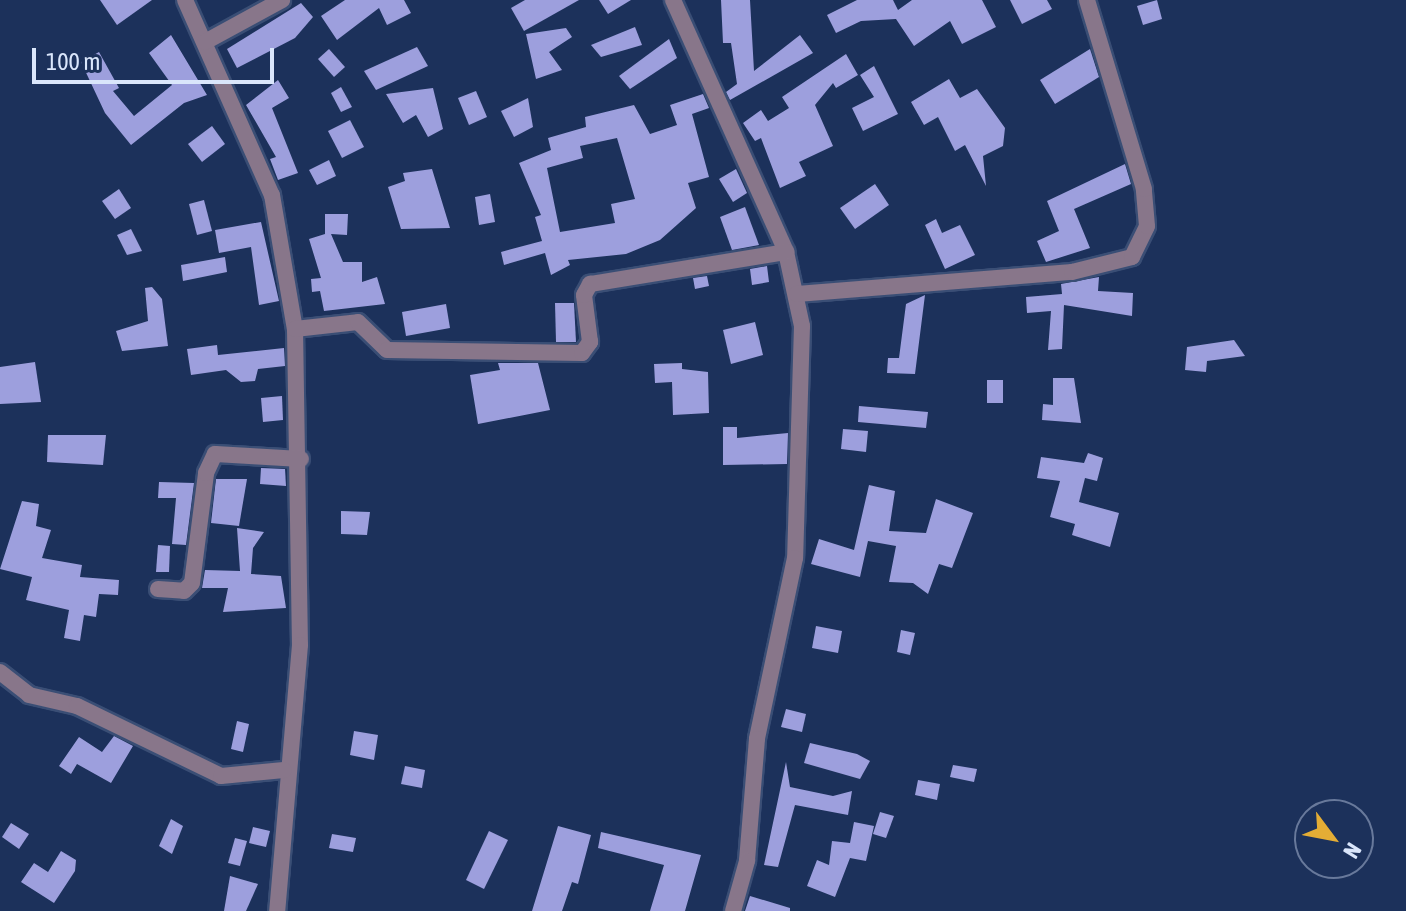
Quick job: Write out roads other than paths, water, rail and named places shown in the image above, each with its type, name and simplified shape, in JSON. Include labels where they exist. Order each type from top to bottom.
[{"type":"street","points":[[185,0],[272,195],[295,329],[301,459],[300,645],[284,770],[277,911]]},
{"type":"street","points":[[205,42],[282,0]]},
{"type":"street","points":[[673,0],[786,252],[797,294],[805,385],[795,558],[757,739],[747,861],[733,911]]},
{"type":"street","points":[[797,294],[1072,272],[1132,257],[1147,226],[1144,189],[1087,0]]},
{"type":"street","points":[[295,329],[358,322],[387,350],[582,353],[590,342],[584,295],[590,284],[786,252]]},
{"type":"street","points":[[158,589],[184,591],[192,583],[206,473],[215,454],[301,459]]},
{"type":"street","points":[[0,672],[29,695],[77,706],[221,776],[284,770]]}]
